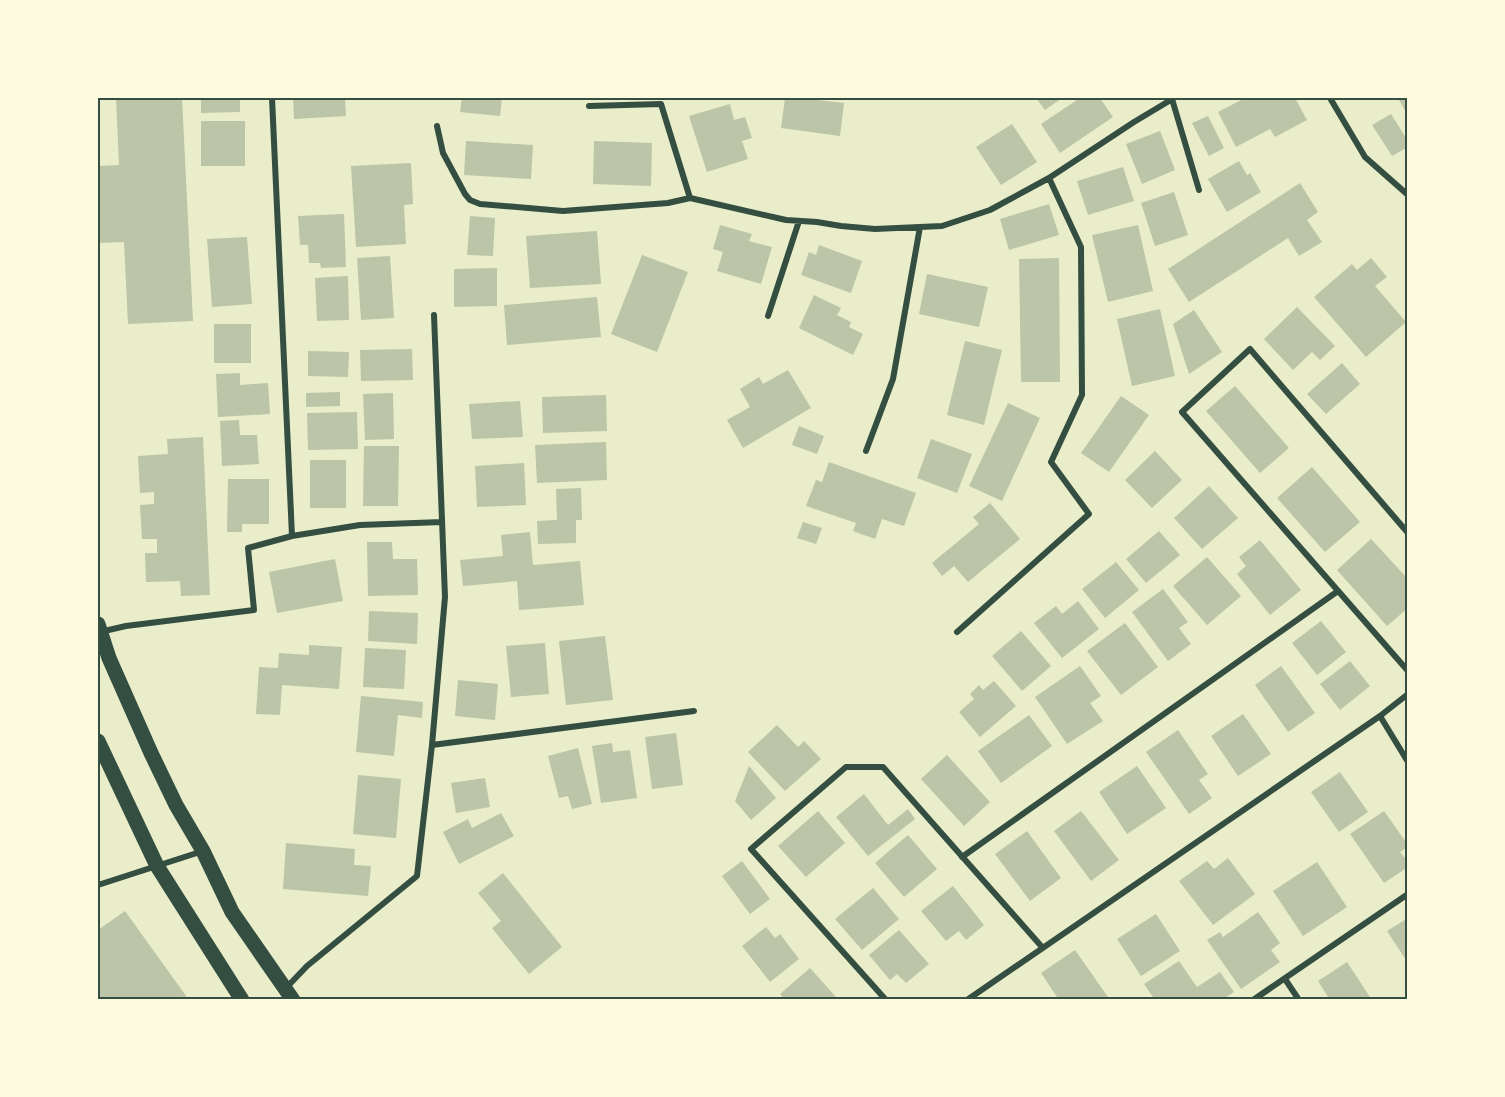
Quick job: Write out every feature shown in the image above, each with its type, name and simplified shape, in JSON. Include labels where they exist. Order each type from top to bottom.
[{"type":"main road","points":[[99,628],[109,658],[176,805],[203,851],[232,912],[289,994]]},
{"type":"main road","points":[[98,741],[157,866],[242,999]]},
{"type":"street","points":[[272,98],[292,536]]},
{"type":"street","points":[[436,126],[443,153],[465,194],[470,200],[480,204],[563,211],[668,203],[690,198],[786,220],[875,229],[942,226],[990,210],[1049,177],[1173,98],[1199,190]]},
{"type":"street","points":[[1330,98],[1365,157],[1407,195]]},
{"type":"street","points":[[589,106],[661,104],[690,198]]},
{"type":"street","points":[[957,632],[1089,514],[1051,462],[1082,395],[1082,361],[1081,247],[1049,177]]},
{"type":"street","points":[[768,316],[799,221]]},
{"type":"street","points":[[866,451],[893,379],[920,227]]},
{"type":"street","points":[[289,994],[307,966],[417,876],[432,745],[445,597],[434,315]]},
{"type":"street","points":[[1407,533],[1250,349],[1182,412],[1407,671]]},
{"type":"street","points":[[99,628],[254,610],[248,548],[292,536],[360,525],[442,522]]},
{"type":"street","points":[[962,856],[1338,591]]},
{"type":"street","points":[[967,999],[1380,716],[1407,694]]},
{"type":"street","points":[[432,745],[694,711]]},
{"type":"street","points":[[1380,716],[1407,762]]},
{"type":"street","points":[[886,999],[751,849],[846,767],[883,767],[1042,947]]},
{"type":"street","points":[[98,885],[203,851]]},
{"type":"street","points":[[1253,999],[1407,894]]},
{"type":"street","points":[[1284,979],[1299,999]]},
{"type":"building","points":[[116,98],[182,98],[193,321],[128,324],[124,242],[98,243],[98,166],[119,165]]},
{"type":"building","points":[[201,98],[240,98],[240,112],[201,113]]},
{"type":"building","points":[[293,98],[345,98],[346,116],[294,119]]},
{"type":"building","points":[[462,98],[502,98],[500,116],[460,112]]},
{"type":"building","points":[[785,98],[844,103],[840,136],[781,128]]},
{"type":"building","points":[[1036,98],[1062,98],[1045,110]]},
{"type":"building","points":[[1080,98],[1100,98],[1113,117],[1060,153],[1041,124]]},
{"type":"building","points":[[1245,98],[1295,98],[1307,120],[1275,137],[1270,129],[1236,147],[1218,112]]},
{"type":"building","points":[[1398,98],[1408,98],[1408,116]]},
{"type":"building","points":[[730,104],[734,120],[745,117],[752,138],[742,141],[748,159],[707,172],[689,116]]},
{"type":"building","points":[[1391,114],[1408,141],[1408,147],[1392,156],[1372,125]]},
{"type":"building","points":[[1208,116],[1224,148],[1209,156],[1192,123]]},
{"type":"building","points":[[201,121],[245,121],[245,166],[201,166]]},
{"type":"building","points":[[1012,124],[1037,162],[1001,185],[976,147]]},
{"type":"building","points":[[1160,131],[1175,170],[1142,184],[1126,144]]},
{"type":"building","points":[[466,141],[533,145],[531,179],[464,175]]},
{"type":"building","points":[[594,141],[652,143],[651,186],[593,184]]},
{"type":"building","points":[[1239,161],[1247,175],[1250,173],[1261,192],[1227,212],[1208,179]]},
{"type":"building","points":[[411,163],[413,204],[404,205],[406,244],[356,247],[351,166]]},
{"type":"building","points":[[1123,167],[1134,201],[1088,215],[1077,181]]},
{"type":"building","points":[[1300,183],[1318,212],[1307,220],[1322,242],[1299,256],[1288,238],[1189,302],[1168,269]]},
{"type":"building","points":[[1174,192],[1188,235],[1155,246],[1141,203]]},
{"type":"building","points":[[1049,204],[1059,235],[1009,250],[1000,219]]},
{"type":"building","points":[[344,214],[346,267],[321,268],[320,263],[309,263],[308,245],[300,245],[298,216]]},
{"type":"building","points":[[470,216],[495,218],[493,256],[467,255]]},
{"type":"building","points":[[720,225],[752,234],[749,241],[772,247],[761,284],[717,271],[723,252],[713,249]]},
{"type":"building","points":[[1138,225],[1153,291],[1108,302],[1092,235]]},
{"type":"building","points":[[597,231],[601,284],[530,288],[526,236]]},
{"type":"building","points":[[247,237],[252,304],[212,307],[207,239]]},
{"type":"building","points":[[819,245],[862,261],[851,293],[801,275],[809,252],[816,255]]},
{"type":"building","points":[[642,255],[688,272],[657,352],[611,334]]},
{"type":"building","points":[[390,256],[394,318],[361,320],[357,258]]},
{"type":"building","points":[[1059,258],[1060,382],[1021,382],[1019,259]]},
{"type":"building","points":[[1371,258],[1387,277],[1375,286],[1406,322],[1366,357],[1314,297],[1352,264],[1357,270]]},
{"type":"building","points":[[497,268],[497,306],[454,307],[454,269]]},
{"type":"building","points":[[927,274],[988,287],[979,327],[919,314]]},
{"type":"building","points":[[348,276],[349,320],[317,321],[315,278]]},
{"type":"building","points":[[814,295],[841,308],[837,315],[851,322],[849,327],[863,334],[853,355],[799,328]]},
{"type":"building","points":[[597,297],[601,337],[507,345],[504,305]]},
{"type":"building","points":[[1297,307],[1335,346],[1320,360],[1312,352],[1293,370],[1264,339]]},
{"type":"building","points":[[1160,309],[1175,376],[1132,386],[1117,319]]},
{"type":"building","points":[[1194,310],[1222,352],[1189,374],[1173,324]]},
{"type":"building","points":[[214,324],[251,324],[251,363],[214,363]]},
{"type":"building","points":[[965,341],[1002,350],[984,425],[947,415]]},
{"type":"building","points":[[412,349],[413,380],[361,381],[360,350]]},
{"type":"building","points":[[308,351],[349,352],[348,377],[308,376]]},
{"type":"building","points":[[1342,363],[1360,384],[1326,414],[1307,394]]},
{"type":"building","points":[[788,370],[811,408],[743,448],[727,420],[750,407],[740,389],[759,377],[763,384]]},
{"type":"building","points":[[240,373],[240,385],[268,383],[270,414],[218,417],[216,374]]},
{"type":"building","points":[[1235,386],[1289,448],[1260,473],[1206,411]]},
{"type":"building","points":[[340,392],[340,406],[306,407],[306,393]]},
{"type":"building","points":[[393,393],[394,439],[365,440],[363,394]]},
{"type":"building","points":[[606,395],[607,431],[543,433],[542,397]]},
{"type":"building","points":[[1121,396],[1149,415],[1109,472],[1081,453]]},
{"type":"building","points":[[520,401],[523,437],[472,439],[469,404]]},
{"type":"building","points":[[1008,403],[1040,418],[1002,501],[969,486]]},
{"type":"building","points":[[357,412],[358,449],[308,450],[307,413]]},
{"type":"building","points":[[239,420],[240,435],[257,435],[259,464],[222,466],[220,421]]},
{"type":"building","points":[[799,426],[824,436],[817,454],[792,445]]},
{"type":"building","points":[[203,437],[210,595],[181,596],[180,581],[146,582],[145,553],[157,553],[157,539],[142,539],[140,505],[154,504],[154,492],[140,493],[138,456],[168,454],[167,439]]},
{"type":"building","points":[[931,439],[972,454],[957,493],[917,478]]},
{"type":"building","points":[[606,442],[607,480],[537,483],[535,445]]},
{"type":"building","points":[[364,446],[399,446],[398,506],[363,506]]},
{"type":"building","points":[[1155,451],[1182,480],[1152,508],[1125,480]]},
{"type":"building","points":[[310,460],[346,460],[346,508],[310,508]]},
{"type":"building","points":[[829,462],[916,493],[904,526],[882,519],[875,539],[853,531],[856,523],[806,506],[816,480],[822,482]]},
{"type":"building","points":[[524,463],[526,505],[477,507],[475,466]]},
{"type":"building","points":[[1312,467],[1360,522],[1325,552],[1277,498]]},
{"type":"building","points":[[228,479],[269,479],[269,524],[242,524],[242,532],[227,532]]},
{"type":"building","points":[[1209,486],[1238,518],[1202,549],[1174,518]]},
{"type":"building","points":[[581,488],[582,520],[576,520],[576,543],[538,544],[537,521],[557,520],[556,489]]},
{"type":"building","points":[[990,503],[1020,539],[968,582],[954,566],[942,576],[932,563],[979,524],[973,517]]},
{"type":"building","points":[[803,522],[822,528],[816,544],[797,538]]},
{"type":"building","points":[[1159,531],[1180,555],[1146,583],[1126,559]]},
{"type":"building","points":[[530,532],[533,565],[580,561],[584,605],[519,610],[517,581],[463,586],[460,560],[503,556],[501,535]]},
{"type":"building","points":[[1371,539],[1408,579],[1408,608],[1387,626],[1337,570]]},
{"type":"building","points":[[1260,540],[1301,590],[1270,615],[1237,574],[1246,566],[1239,557]]},
{"type":"building","points":[[367,542],[392,542],[393,559],[417,559],[418,595],[368,596]]},
{"type":"building","points":[[1207,557],[1241,596],[1207,625],[1173,586]]},
{"type":"building","points":[[335,559],[343,601],[277,613],[269,572]]},
{"type":"building","points":[[1116,562],[1139,590],[1105,618],[1082,589]]},
{"type":"building","points":[[1163,589],[1188,622],[1179,628],[1191,644],[1168,661],[1132,612]]},
{"type":"building","points":[[1078,601],[1099,629],[1062,658],[1034,623],[1056,606],[1062,614]]},
{"type":"building","points":[[369,611],[418,613],[417,644],[368,641]]},
{"type":"building","points":[[1321,621],[1346,652],[1317,675],[1292,643]]},
{"type":"building","points":[[1125,623],[1158,667],[1121,695],[1087,651]]},
{"type":"building","points":[[1021,631],[1051,666],[1022,691],[992,656]]},
{"type":"building","points":[[605,636],[613,700],[566,705],[559,641]]},
{"type":"building","points":[[545,643],[549,694],[511,697],[506,646]]},
{"type":"building","points":[[309,645],[342,647],[339,689],[282,685],[280,715],[256,714],[259,667],[278,668],[279,653],[309,655]]},
{"type":"building","points":[[365,648],[406,650],[404,689],[363,687]]},
{"type":"building","points":[[1350,661],[1370,686],[1340,710],[1320,684]]},
{"type":"building","points":[[1080,666],[1101,696],[1090,703],[1103,721],[1067,744],[1035,697]]},
{"type":"building","points":[[1281,666],[1315,713],[1288,732],[1255,685]]},
{"type":"building","points":[[458,680],[498,684],[495,720],[455,716]]},
{"type":"building","points":[[994,681],[1016,706],[980,737],[959,712],[974,699],[970,694],[979,685],[983,690]]},
{"type":"building","points":[[361,696],[423,702],[422,718],[398,715],[394,756],[356,752]]},
{"type":"building","points":[[1243,714],[1271,754],[1238,776],[1211,736]]},
{"type":"building","points":[[1029,715],[1052,746],[1001,783],[978,751]]},
{"type":"building","points":[[777,725],[798,747],[804,741],[821,759],[785,791],[748,752]]},
{"type":"building","points":[[1178,730],[1208,774],[1199,780],[1212,798],[1189,814],[1146,752]]},
{"type":"building","points":[[676,733],[683,785],[652,789],[645,737]]},
{"type":"building","points":[[612,743],[613,752],[630,750],[637,798],[601,803],[592,746]]},
{"type":"building","points":[[578,748],[592,804],[572,809],[568,796],[559,798],[548,756]]},
{"type":"building","points":[[947,755],[990,802],[964,826],[921,779]]},
{"type":"building","points":[[749,766],[776,798],[751,820],[735,801]]},
{"type":"building","points":[[1137,766],[1166,808],[1127,834],[1099,792]]},
{"type":"building","points":[[1340,772],[1368,812],[1339,832],[1311,792]]},
{"type":"building","points":[[358,775],[401,779],[396,838],[353,834]]},
{"type":"building","points":[[485,778],[490,807],[456,813],[451,783]]},
{"type":"building","points":[[864,794],[888,825],[908,809],[915,819],[868,856],[836,817]]},
{"type":"building","points":[[818,811],[845,843],[806,877],[778,846]]},
{"type":"building","points":[[1081,811],[1119,860],[1091,881],[1054,831]]},
{"type":"building","points":[[1384,811],[1408,845],[1400,852],[1408,862],[1408,867],[1384,883],[1350,834]]},
{"type":"building","points":[[501,813],[514,836],[459,864],[443,832],[468,819],[472,828]]},
{"type":"building","points":[[1027,831],[1061,878],[1030,901],[995,854]]},
{"type":"building","points":[[908,835],[937,869],[904,897],[875,863]]},
{"type":"building","points":[[286,843],[355,849],[354,865],[371,866],[368,896],[283,889]]},
{"type":"building","points":[[1228,858],[1255,894],[1213,925],[1179,881],[1207,861],[1214,869]]},
{"type":"building","points":[[742,861],[770,899],[750,914],[722,876]]},
{"type":"building","points":[[1317,862],[1347,907],[1303,936],[1273,891]]},
{"type":"building","points":[[503,873],[562,947],[529,974],[492,928],[501,921],[478,893]]},
{"type":"building","points":[[953,886],[984,925],[966,940],[959,931],[946,941],[921,911]]},
{"type":"building","points":[[873,888],[899,919],[862,950],[835,919]]},
{"type":"building","points":[[125,911],[189,1000],[98,1000],[98,930]]},
{"type":"building","points":[[1258,912],[1280,943],[1271,950],[1280,962],[1241,989],[1207,940],[1220,932],[1223,937]]},
{"type":"building","points":[[1156,914],[1180,951],[1141,976],[1117,939]]},
{"type":"building","points":[[1408,918],[1408,963],[1387,931]]},
{"type":"building","points":[[766,927],[775,938],[780,934],[799,959],[770,982],[742,946]]},
{"type":"building","points":[[899,930],[929,964],[906,983],[897,974],[890,980],[869,955]]},
{"type":"building","points":[[1075,950],[1108,997],[1105,1000],[1059,1000],[1041,973]]},
{"type":"building","points":[[1179,961],[1197,987],[1220,972],[1234,992],[1222,1000],[1155,1000],[1144,984]]},
{"type":"building","points":[[1347,962],[1372,1000],[1330,1000],[1318,981]]},
{"type":"building","points":[[810,968],[836,997],[833,1000],[785,1000],[780,994]]}]
